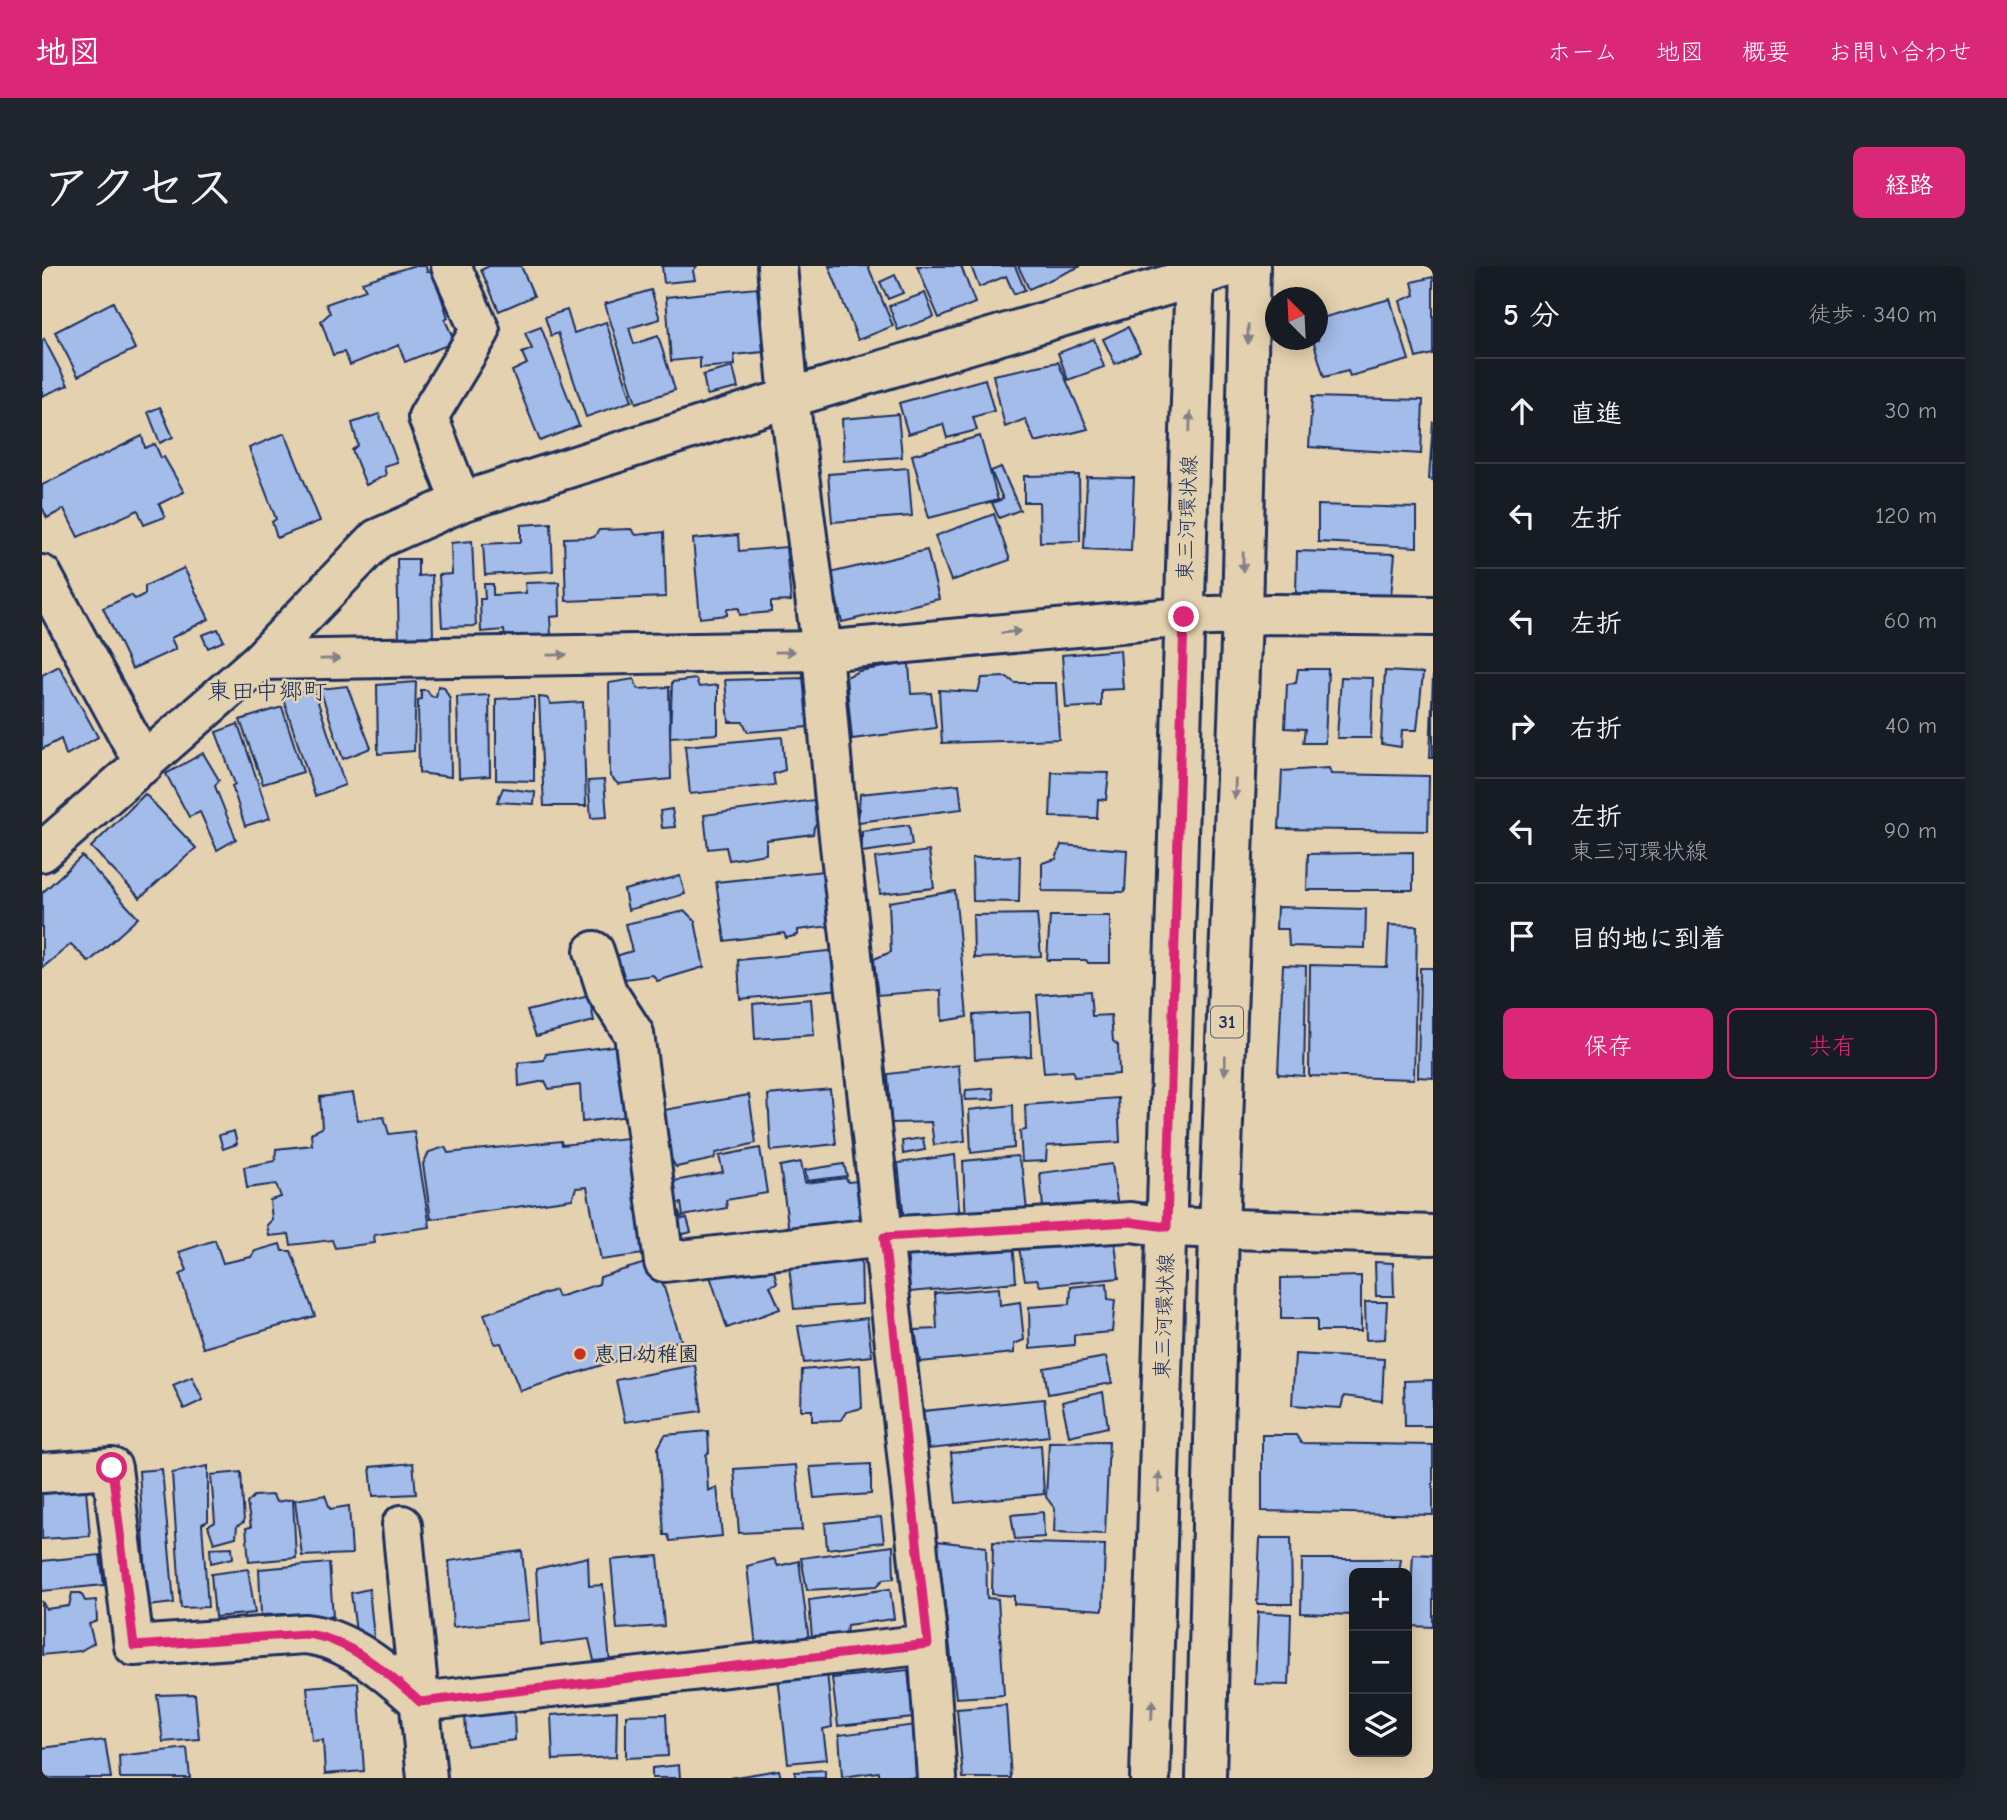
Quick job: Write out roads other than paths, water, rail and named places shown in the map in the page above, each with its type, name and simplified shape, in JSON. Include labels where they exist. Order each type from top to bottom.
[{"type":"street","points":[[451,266],[480,331],[428,417],[460,502]]},
{"type":"street","points":[[777,266],[789,398],[822,651],[834,791],[928,1644],[937,1778]]},
{"type":"street","points":[[42,852],[261,660],[377,540],[460,502],[1195,272],[1232,266]]},
{"type":"street","name":"31","points":[[1206,1778],[1219,1228],[1242,615],[1250,266]]},
{"type":"street","name":"東三河環状線","points":[[1150,1778],[1195,272]]},
{"type":"street","points":[[45,587],[144,764]]},
{"type":"street","points":[[261,660],[822,651],[1184,617],[1433,616]]},
{"type":"street","points":[[594,951],[607,992],[634,1034],[664,1262],[884,1237],[1130,1222],[1167,1227],[1433,1235]]},
{"type":"street","points":[[42,1473],[112,1468],[134,1646],[304,1634],[323,1635],[386,1672],[420,1702],[928,1644]]},
{"type":"street","points":[[402,1525],[426,1778]]},
{"type":"place","name":"恵日幼稚園","points":[[580,1354]]},
{"type":"district","name":"東田中郷町","points":[[267,691]]}]
